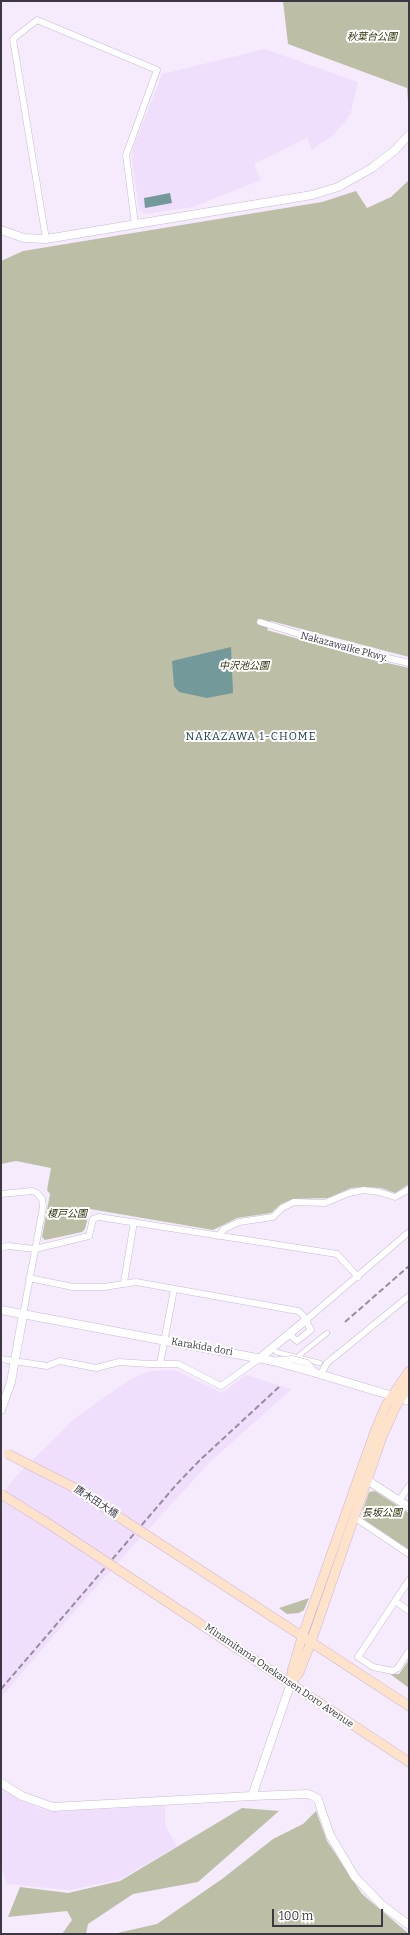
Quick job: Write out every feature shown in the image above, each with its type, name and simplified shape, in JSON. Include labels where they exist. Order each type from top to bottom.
[{"type":"main road","points":[[291,1683],[299,1673],[311,1642],[382,1437],[400,1399],[409,1370]]},
{"type":"main road","points":[[291,1683],[292,1671],[302,1637],[374,1434],[409,1385]]},
{"type":"main road","name":"唐木田大橋","points":[[5,1453],[71,1486],[302,1637]]},
{"type":"main road","name":"Minamitama Onekansen Doro Avenue","points":[[1,1494],[46,1522],[409,1762]]},
{"type":"main road","points":[[302,1637],[409,1706]]},
{"type":"street","points":[[46,239],[13,39],[38,20],[157,70],[126,155],[135,224]]},
{"type":"street","points":[[1,230],[24,238],[46,239],[312,195],[348,182],[372,168],[395,150],[409,135]]},
{"type":"street","name":"Nakazawaike Pkwy.","points":[[260,622],[341,647],[409,663]]},
{"type":"street","points":[[218,1236],[224,1229],[239,1222],[273,1217],[282,1208],[294,1202],[325,1203],[349,1192],[364,1190],[379,1192],[395,1197],[409,1189]]},
{"type":"street","points":[[1,1194],[32,1192],[40,1195],[43,1207],[15,1360],[1,1410]]},
{"type":"street","points":[[1,1248],[8,1246],[35,1249],[89,1236],[93,1219],[99,1217],[337,1254],[358,1277]]},
{"type":"street","points":[[124,1282],[134,1222]]},
{"type":"street","points":[[1,1359],[47,1366],[60,1362],[96,1368],[119,1362],[178,1364],[221,1386],[272,1356],[289,1334],[358,1277],[409,1232]]},
{"type":"street","points":[[29,1278],[73,1287],[104,1287],[124,1282],[136,1282],[298,1311],[306,1320]]},
{"type":"street","points":[[160,1364],[174,1289]]},
{"type":"street","points":[[318,1373],[327,1363],[409,1296]]},
{"type":"street","name":"Karakida dori","points":[[1,1310],[164,1340],[272,1356],[318,1373],[400,1399]]},
{"type":"street","points":[[297,1357],[327,1333]]},
{"type":"street","points":[[272,1356],[297,1357],[320,1364]]},
{"type":"street","points":[[367,1480],[409,1507]]},
{"type":"street","points":[[399,1500],[409,1486]]},
{"type":"street","points":[[354,1517],[409,1554]]},
{"type":"street","points":[[409,1580],[358,1657],[373,1668],[393,1671],[398,1668],[409,1651]]},
{"type":"street","points":[[395,1601],[409,1610]]},
{"type":"street","points":[[252,1796],[291,1683]]},
{"type":"street","points":[[1,1783],[22,1796],[53,1807],[308,1794],[318,1799],[330,1835],[355,1877],[382,1905],[409,1925]]},
{"type":"shaded area","points":[[265,49],[358,82],[351,112],[345,122],[333,135],[312,150],[307,138],[254,164],[261,180],[193,207],[144,214],[139,210],[132,159],[133,148],[162,74]]},
{"type":"shaded area","points":[[170,193],[172,203],[145,208],[144,198]]},
{"type":"shaded area","points":[[231,647],[233,693],[207,698],[179,692],[174,686],[172,661]]},
{"type":"shaded area","points":[[172,1370],[222,1393],[246,1375],[292,1389],[210,1462],[101,1581],[1,1697],[1,1496],[15,1477],[74,1419],[129,1380],[149,1371]]},
{"type":"shaded area","points":[[1,1788],[22,1801],[41,1809],[54,1811],[165,1806],[165,1825],[177,1846],[119,1880],[69,1890],[7,1884],[1,1868]]},
{"type":"green space","name":"秋葉台公園","points":[[283,1],[409,1],[409,115],[407,88],[288,44]]},
{"type":"green space","points":[[409,180],[409,657],[271,621],[267,630],[357,656],[409,668],[409,1184],[395,1193],[381,1188],[363,1187],[351,1188],[328,1198],[293,1199],[281,1204],[271,1213],[237,1218],[213,1230],[90,1209],[85,1229],[82,1232],[45,1240],[42,1237],[50,1194],[47,1190],[51,1168],[16,1161],[1,1164],[1,261],[23,251],[322,202],[356,191],[367,208],[391,197]]},
{"type":"green space","name":"長坂公園","points":[[375,1491],[409,1513],[409,1550],[363,1519],[361,1515],[369,1492]]},
{"type":"green space","points":[[309,1598],[304,1610],[299,1613],[287,1614],[279,1608]]},
{"type":"green space","points":[[409,1660],[409,1688],[390,1674],[399,1674]]},
{"type":"green space","points":[[242,1808],[279,1811],[198,1882],[133,1894],[88,1924],[86,1934],[62,1934],[72,1920],[67,1911],[8,1917],[20,1887],[68,1893],[120,1881]]},
{"type":"green space","points":[[316,1811],[327,1841],[362,1894],[409,1934],[113,1934],[157,1924],[222,1879],[273,1839],[303,1824]]},
{"type":"railway","points":[[345,1322],[409,1266]]},
{"type":"railway","points":[[1,1689],[176,1485],[200,1460],[279,1387]]},
{"type":"district","name":"NAKAZAWA 1-CHOME","points":[[251,737]]},
{"type":"park label","name":"中沢池公園","points":[[244,666]]},
{"type":"park label","name":"榎戸公園","points":[[67,1214]]}]
